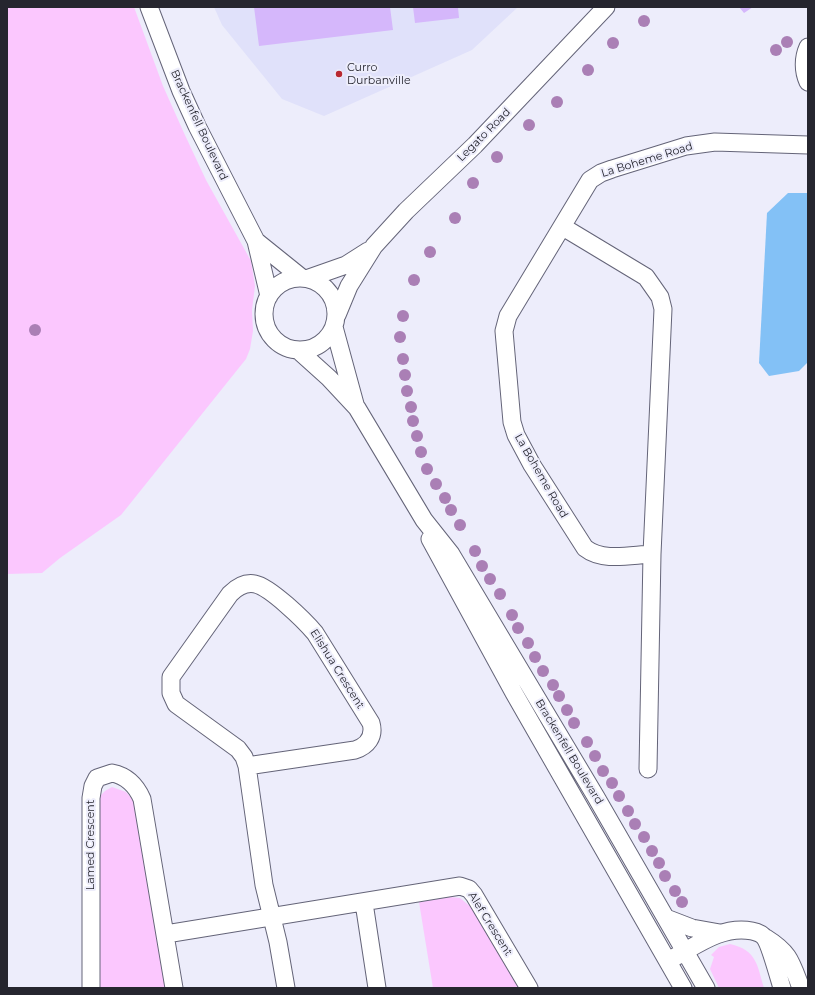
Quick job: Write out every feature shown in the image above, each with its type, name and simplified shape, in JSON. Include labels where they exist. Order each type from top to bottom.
[{"type":"street","name":"Brackenfell Boulevard","points":[[149,7],[181,91],[219,171],[256,241],[269,296]]},
{"type":"street","name":"Legato Road","points":[[336,321],[350,286],[374,246],[406,211],[475,145],[606,7]]},
{"type":"street","name":"Legato Road","points":[[592,23],[616,7]]},
{"type":"street","points":[[808,47],[804,59],[804,70],[808,82]]},
{"type":"street","name":"La Boheme Road","points":[[652,554],[605,556],[594,554],[585,548],[532,464],[516,435],[512,422],[504,331],[505,323],[590,180],[601,173],[686,146],[708,142],[808,145]]},
{"type":"street","points":[[563,227],[646,277],[660,297],[663,309],[652,554],[648,769]]},
{"type":"street","name":"Brackenfell Boulevard","points":[[256,241],[305,278]]},
{"type":"street","name":"Legato Road","points":[[305,278],[346,265],[374,246]]},
{"type":"street","points":[[305,278],[320,284],[329,292],[335,303],[336,321],[328,338],[319,346],[308,350],[299,351],[284,347],[274,340],[267,331],[264,319],[264,307],[269,296],[276,287],[286,281],[305,278]]},
{"type":"street","name":"Brackenfell Boulevard","points":[[336,321],[357,408]]},
{"type":"street","name":"Brackenfell Boulevard","points":[[299,351],[329,378],[357,408],[424,520],[451,554],[704,984]]},
{"type":"street","name":"Brackenfell Boulevard","points":[[424,520],[440,559],[514,693],[683,988]]},
{"type":"street","name":"Elishua Crescent","points":[[247,766],[355,750],[369,742],[372,728],[315,632],[305,621],[264,588],[250,584],[243,585],[230,594],[171,677],[170,685],[171,693],[176,704],[241,752],[247,766],[264,886],[278,942],[286,988]]},
{"type":"street","name":"Lamed Crescent","points":[[91,988],[91,798],[95,782],[101,776],[112,773],[127,779],[138,790],[142,799],[174,988]]},
{"type":"street","name":"Alef Crescent","points":[[271,916],[364,903],[460,886],[468,889],[474,895],[529,988]]},
{"type":"street","points":[[364,903],[378,988]]},
{"type":"street","points":[[166,934],[271,916]]},
{"type":"street","points":[[666,918],[692,928],[748,938],[755,943],[761,957],[770,988]]},
{"type":"street","points":[[667,961],[721,934],[746,930],[759,933],[781,948],[787,955],[801,988]]},
{"type":"street","points":[[704,984],[703,960],[721,934]]},
{"type":"street","points":[[766,938],[782,988]]},
{"type":"shaded area","points":[[7,7],[134,7],[163,86],[184,133],[206,180],[251,261],[255,286],[252,310],[253,331],[250,349],[246,359],[121,515],[60,558],[42,573],[7,574]]},
{"type":"shaded area","name":"Curro Durbanville","points":[[214,7],[518,7],[472,50],[324,116],[282,99],[222,25]]},
{"type":"shaded area","points":[[112,787],[126,792],[135,802],[167,988],[98,988],[100,796]]},
{"type":"shaded area","points":[[450,897],[460,898],[471,907],[520,988],[433,988],[419,902]]},
{"type":"shaded area","points":[[730,944],[746,950],[751,954],[757,966],[764,988],[719,988],[710,969],[714,957],[711,955],[719,947]]},
{"type":"water","points":[[788,193],[808,193],[808,362],[799,371],[769,376],[759,363],[767,213]]},
{"type":"building","points":[[254,7],[390,7],[393,30],[259,46]]},
{"type":"building","points":[[413,7],[458,7],[459,18],[415,23]]},
{"type":"building","points":[[739,7],[753,7],[744,13]]},
{"type":"place","name":"Curro Durbanville","points":[[339,74]]}]
